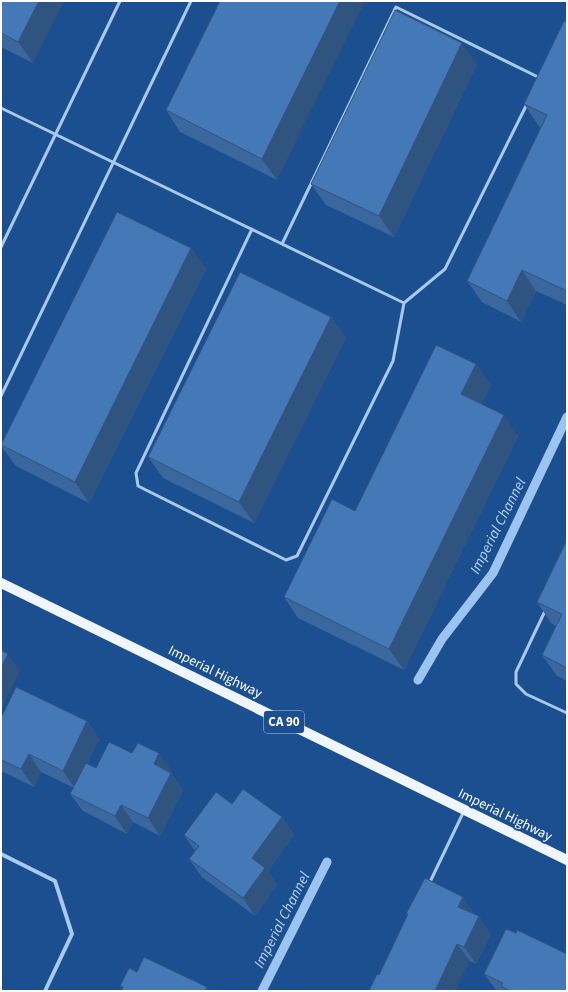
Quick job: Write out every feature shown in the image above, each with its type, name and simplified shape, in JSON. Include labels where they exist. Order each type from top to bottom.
[{"type":"main road","name":"Imperial Highway","points":[[1,583],[464,811],[567,860]]},
{"type":"street","points":[[1,854],[55,881],[72,934],[45,991]]},
{"type":"lane","points":[[1,247],[120,1]]},
{"type":"lane","points":[[1,396],[191,1]]},
{"type":"lane","points":[[282,244],[396,7],[540,77],[537,84]]},
{"type":"lane","points":[[252,229],[136,474],[138,486],[286,560],[297,556],[393,361],[404,303],[445,269],[530,98]]},
{"type":"lane","points":[[1,108],[404,303]]},
{"type":"lane","points":[[546,608],[516,672],[516,684],[526,694],[567,713]]},
{"type":"lane","points":[[427,887],[464,811]]},
{"type":"building","points":[[1,1],[39,1],[18,42],[1,33]]},
{"type":"building","points":[[220,1],[340,1],[262,159],[166,110]]},
{"type":"building","points":[[395,10],[462,43],[379,216],[311,184]]},
{"type":"building","points":[[564,21],[567,22],[567,291],[522,270],[507,301],[467,281],[547,115],[524,104]]},
{"type":"building","points":[[117,212],[191,248],[75,482],[1,445]]},
{"type":"building","points":[[240,272],[331,317],[239,502],[148,457]]},
{"type":"building","points":[[436,345],[476,364],[461,394],[504,415],[389,649],[284,597],[332,499],[355,511]]},
{"type":"building","points":[[567,540],[567,668],[542,655],[562,614],[537,602]]},
{"type":"building","points":[[1,650],[8,654],[1,668]]},
{"type":"building","points":[[16,687],[87,721],[63,771],[29,754],[21,769],[1,760],[1,718]]},
{"type":"building","points":[[109,742],[132,753],[138,743],[159,753],[154,764],[171,773],[148,818],[121,805],[115,816],[70,794],[86,763],[96,768]]},
{"type":"building","points":[[243,789],[282,817],[252,858],[265,868],[243,898],[189,859],[199,846],[184,835],[216,792],[232,804]]},
{"type":"building","points":[[425,878],[463,897],[458,907],[479,916],[464,947],[457,944],[435,991],[369,991],[377,974],[379,975],[408,914],[406,914]]},
{"type":"building","points":[[506,929],[516,933],[517,930],[567,954],[567,991],[511,991],[501,986],[503,983],[484,974]]},
{"type":"building","points":[[144,957],[207,987],[205,991],[121,991],[123,987],[120,986],[129,968],[137,972]]},
{"type":"waterway","name":"Imperial Channel","points":[[418,680],[442,639],[493,573],[567,417]]},
{"type":"waterway","name":"Imperial Channel","points":[[262,991],[327,862]]}]
